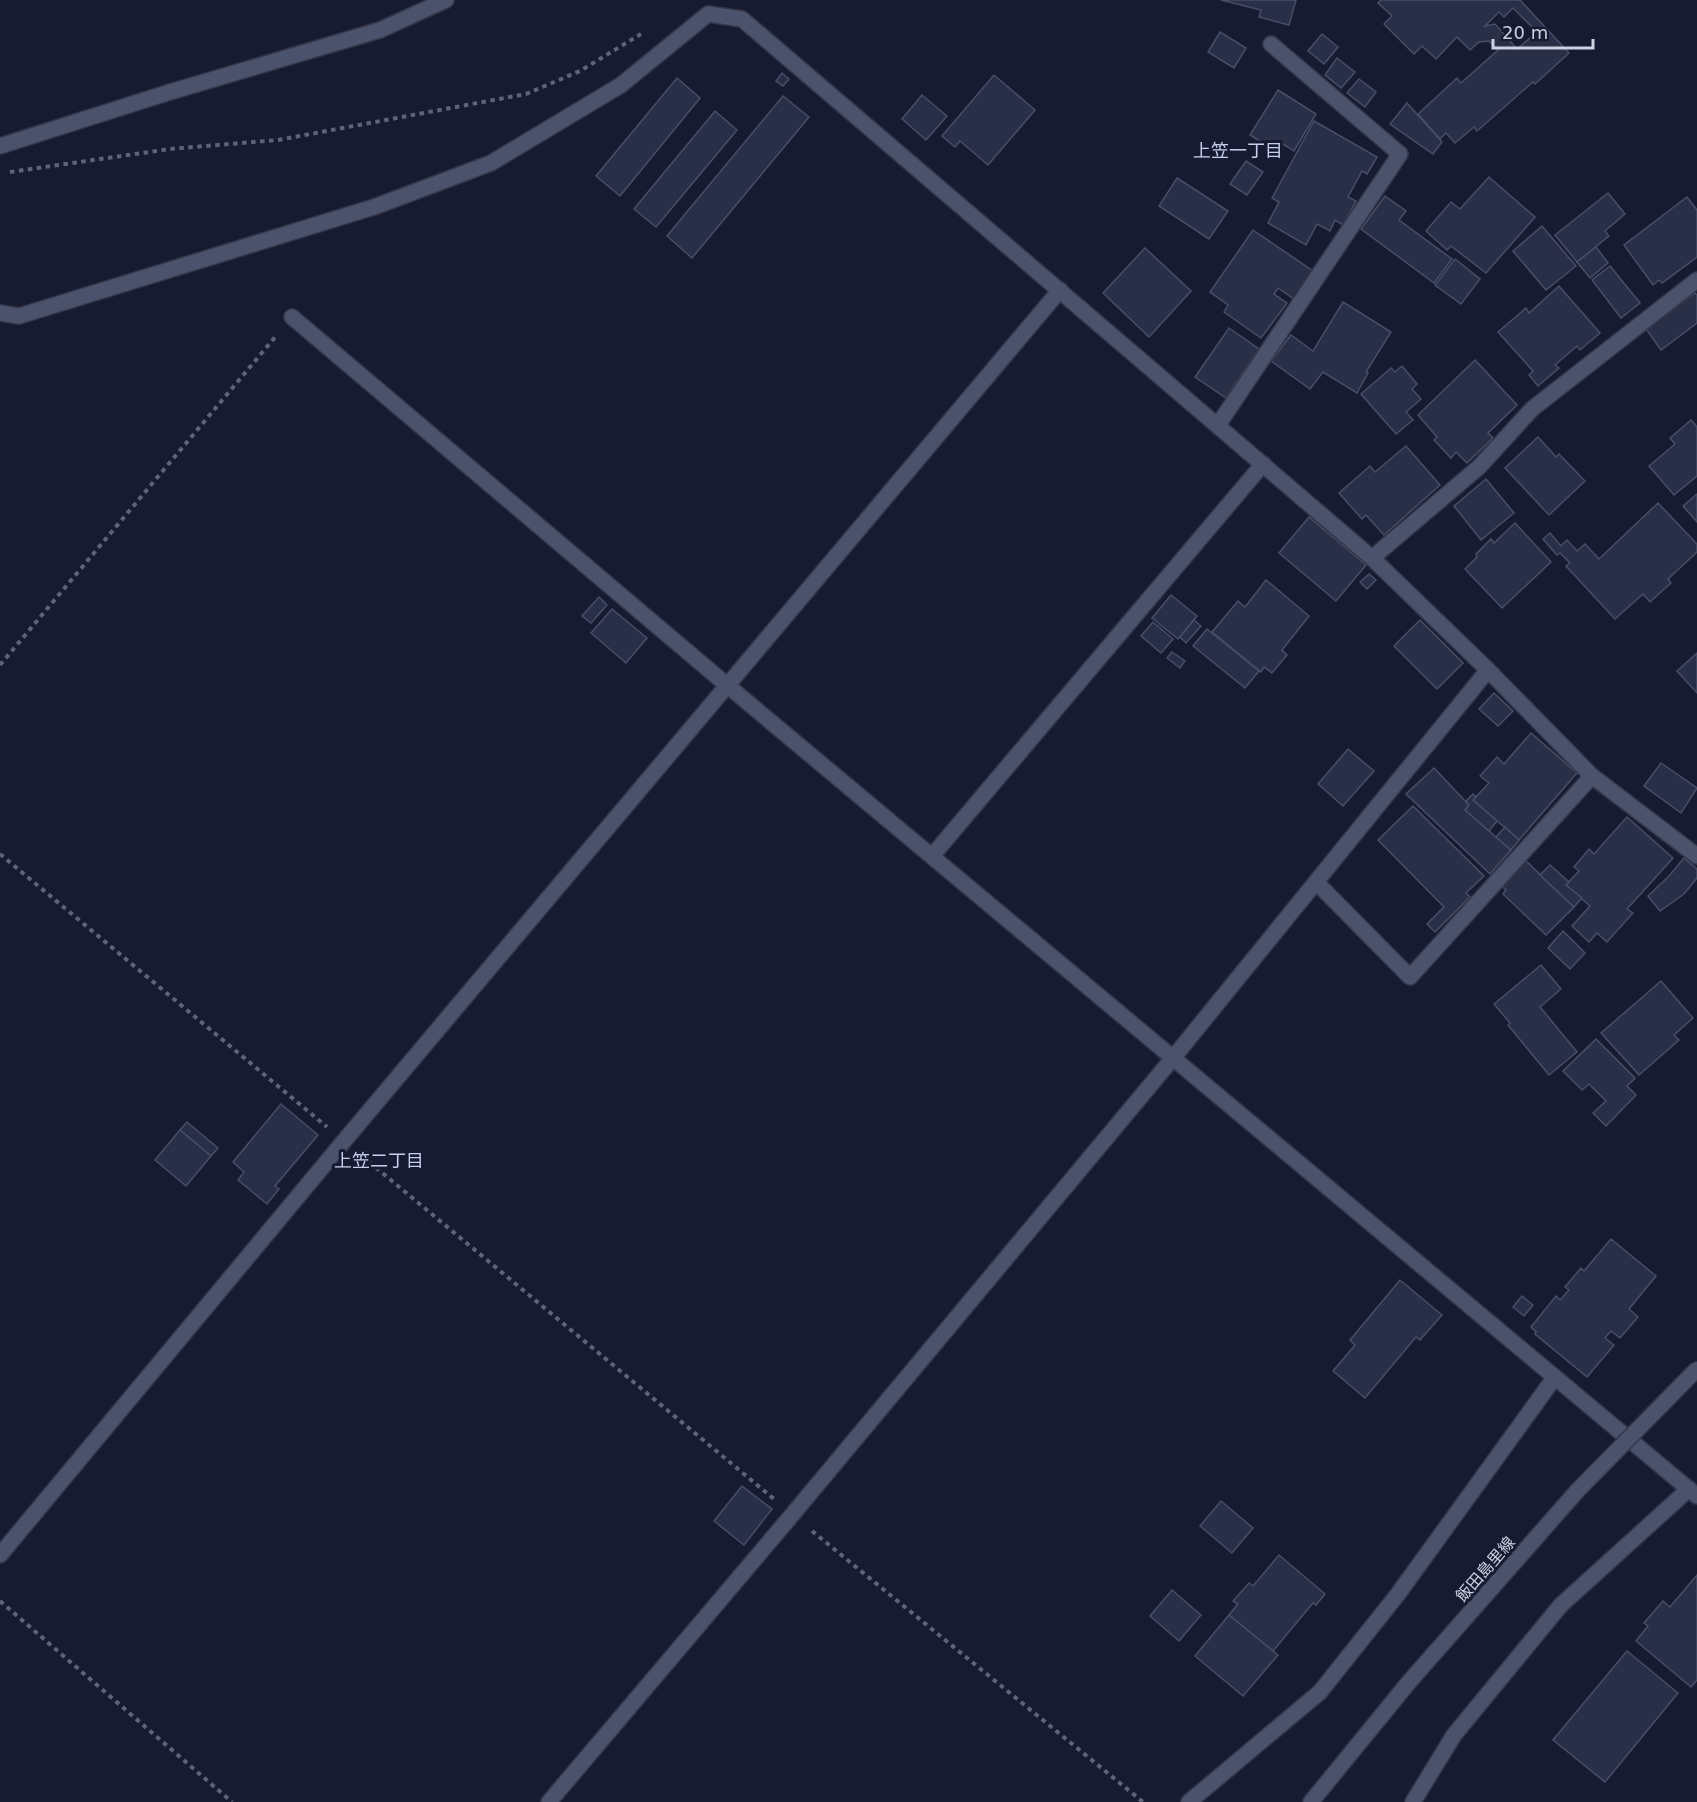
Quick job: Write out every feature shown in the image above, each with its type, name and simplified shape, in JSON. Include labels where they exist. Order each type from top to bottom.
[{"type":"street","points":[[0,146],[380,30],[446,0]]},
{"type":"street","points":[[0,313],[19,316],[374,207],[491,163],[621,85],[708,14],[742,20],[1372,558],[1488,670],[1592,776],[1697,856]]},
{"type":"street","points":[[1218,425],[1400,154],[1271,44]]},
{"type":"street","points":[[1372,558],[1479,467],[1532,409],[1697,280]]},
{"type":"street","points":[[0,1555],[344,1141],[1060,290]]},
{"type":"street","points":[[291,317],[728,686],[1693,1493],[1561,1605],[1454,1735],[1413,1802]]},
{"type":"street","points":[[932,856],[1263,464]]},
{"type":"street","points":[[549,1802],[1173,1058],[1488,670]]},
{"type":"street","points":[[1316,882],[1410,977],[1592,776]]},
{"type":"street","name":"飯田島里線","points":[[1311,1802],[1409,1682],[1578,1490],[1697,1369]]},
{"type":"street","points":[[1189,1802],[1320,1692],[1398,1594],[1555,1377]]},
{"type":"path","points":[[0,173],[170,149],[278,140],[525,94],[580,71],[642,34]]},
{"type":"path","points":[[0,665],[291,317]]},
{"type":"path","points":[[0,854],[792,1515],[1143,1802]]},
{"type":"path","points":[[0,1601],[232,1802]]},
{"type":"building","points":[[1221,0],[1296,0],[1289,25],[1259,17],[1261,10]]},
{"type":"building","points":[[1381,0],[1520,0],[1569,53],[1477,131],[1474,127],[1455,143],[1446,133],[1440,139],[1418,114],[1457,78],[1461,83],[1498,50],[1489,41],[1479,42],[1470,50],[1457,37],[1436,59],[1422,46],[1414,54],[1384,24],[1392,16],[1378,3]],"holes":[[[1513,8],[1537,32],[1517,49],[1495,24],[1485,26],[1499,12],[1504,17]]]},
{"type":"building","points":[[1220,32],[1246,48],[1234,68],[1208,52]]},
{"type":"building","points":[[1322,34],[1338,47],[1324,64],[1308,51]]},
{"type":"building","points":[[1337,58],[1355,72],[1341,88],[1325,75]]},
{"type":"building","points":[[782,73],[789,79],[783,86],[776,81]]},
{"type":"building","points":[[994,75],[1035,110],[988,165],[960,141],[955,147],[942,136]]},
{"type":"building","points":[[677,78],[700,98],[620,196],[596,176]]},
{"type":"building","points":[[1359,79],[1376,92],[1365,107],[1347,93]]},
{"type":"building","points":[[1278,90],[1316,114],[1294,151],[1283,144],[1281,147],[1269,140],[1266,145],[1250,135]]},
{"type":"building","points":[[922,95],[947,116],[926,140],[902,119]]},
{"type":"building","points":[[783,96],[809,117],[692,258],[667,236]]},
{"type":"building","points":[[1407,103],[1442,142],[1433,154],[1390,124]]},
{"type":"building","points":[[715,111],[737,130],[656,227],[634,209]]},
{"type":"building","points":[[1314,121],[1377,157],[1367,174],[1362,171],[1348,197],[1356,201],[1343,225],[1335,220],[1330,231],[1317,224],[1306,245],[1268,223],[1279,202],[1272,198]]},
{"type":"building","points":[[1246,161],[1263,172],[1247,195],[1230,184]]},
{"type":"building","points":[[1489,177],[1535,217],[1486,273],[1451,246],[1447,250],[1426,231],[1451,202],[1460,209]]},
{"type":"building","points":[[1177,178],[1228,211],[1209,239],[1159,206]]},
{"type":"building","points":[[1608,193],[1625,214],[1605,231],[1609,236],[1577,262],[1555,235]]},
{"type":"building","points":[[1385,196],[1406,211],[1399,220],[1452,259],[1434,283],[1361,229]]},
{"type":"building","points":[[1687,197],[1697,210],[1697,257],[1662,283],[1659,280],[1653,285],[1624,245]]},
{"type":"building","points":[[1542,226],[1576,266],[1546,290],[1513,251]]},
{"type":"building","points":[[1253,230],[1313,271],[1294,299],[1278,288],[1274,294],[1287,303],[1261,338],[1224,312],[1228,305],[1210,292]]},
{"type":"building","points":[[1596,247],[1608,263],[1590,278],[1577,262]]},
{"type":"building","points":[[1145,248],[1191,291],[1149,337],[1103,293]]},
{"type":"building","points":[[1455,259],[1480,279],[1461,304],[1435,285]]},
{"type":"building","points":[[1610,266],[1640,303],[1621,318],[1592,280]]},
{"type":"building","points":[[1559,286],[1600,333],[1580,350],[1577,346],[1555,365],[1559,368],[1538,386],[1529,375],[1533,371],[1498,332],[1526,308],[1529,313]]},
{"type":"building","points":[[1695,293],[1697,295],[1697,323],[1661,350],[1646,329]]},
{"type":"building","points":[[1343,302],[1391,332],[1366,372],[1368,373],[1357,393],[1323,372],[1310,389],[1271,361],[1291,335],[1313,351]]},
{"type":"building","points":[[1229,328],[1259,349],[1226,398],[1195,377]]},
{"type":"building","points":[[1475,360],[1517,405],[1488,433],[1493,438],[1467,463],[1456,452],[1451,458],[1434,440],[1437,437],[1418,415]]},
{"type":"building","points":[[1402,366],[1417,384],[1412,389],[1421,399],[1406,412],[1413,420],[1396,434],[1361,394],[1391,368],[1395,372]]},
{"type":"building","points":[[1691,420],[1697,427],[1697,476],[1674,495],[1649,466],[1675,444],[1670,438]]},
{"type":"building","points":[[1538,437],[1556,457],[1559,454],[1585,481],[1549,515],[1505,468]]},
{"type":"building","points":[[1406,446],[1440,485],[1384,535],[1366,515],[1362,519],[1339,493],[1370,466],[1375,472]]},
{"type":"building","points":[[1486,479],[1514,513],[1481,540],[1454,506]]},
{"type":"building","points":[[1697,494],[1697,522],[1683,506]]},
{"type":"building","points":[[1658,503],[1697,544],[1697,552],[1668,579],[1671,583],[1650,602],[1643,594],[1615,619],[1566,566],[1570,563],[1560,553],[1557,555],[1543,539],[1550,533],[1561,546],[1567,540],[1577,551],[1585,544],[1599,559]]},
{"type":"building","points":[[1309,517],[1366,565],[1336,601],[1279,553]]},
{"type":"building","points":[[1515,523],[1551,562],[1502,608],[1465,569],[1491,539],[1494,543]]},
{"type":"building","points":[[1369,574],[1376,580],[1367,589],[1360,582]]},
{"type":"building","points":[[1266,580],[1309,616],[1282,650],[1287,655],[1272,673],[1264,667],[1261,672],[1212,632],[1238,601],[1245,607]]},
{"type":"building","points":[[1171,595],[1197,616],[1178,639],[1152,618]]},
{"type":"building","points":[[599,597],[607,605],[591,623],[582,616]]},
{"type":"building","points":[[612,609],[647,638],[626,663],[591,633]]},
{"type":"building","points":[[1194,620],[1201,626],[1186,643],[1180,637]]},
{"type":"building","points":[[1420,620],[1463,663],[1437,689],[1394,646]]},
{"type":"building","points":[[1153,622],[1173,639],[1161,653],[1141,636]]},
{"type":"building","points":[[1207,629],[1259,671],[1245,688],[1193,646]]},
{"type":"building","points":[[1172,652],[1185,661],[1180,668],[1167,658]]},
{"type":"building","points":[[1697,653],[1697,693],[1677,671]]},
{"type":"building","points":[[1494,693],[1513,711],[1498,726],[1479,709]]},
{"type":"building","points":[[1531,733],[1577,773],[1519,840],[1473,800],[1489,783],[1480,776],[1497,757],[1504,764]]},
{"type":"building","points":[[1348,749],[1374,771],[1343,806],[1318,784]]},
{"type":"building","points":[[1661,763],[1697,788],[1681,813],[1644,786]]},
{"type":"building","points":[[1434,768],[1469,805],[1465,810],[1511,850],[1490,874],[1406,794]]},
{"type":"building","points":[[1473,794],[1476,797],[1473,800],[1497,821],[1489,831],[1465,810],[1469,805],[1466,801]]},
{"type":"building","points":[[1413,806],[1484,876],[1466,893],[1470,897],[1435,932],[1427,924],[1444,907],[1378,840]]},
{"type":"building","points":[[1627,817],[1673,858],[1627,909],[1633,913],[1607,942],[1597,933],[1589,942],[1572,926],[1590,906],[1566,885],[1579,871],[1574,867],[1589,849],[1594,854]]},
{"type":"building","points":[[1505,827],[1519,840],[1511,850],[1496,837]]},
{"type":"building","points":[[1684,858],[1697,869],[1697,878],[1684,894],[1660,911],[1648,896]]},
{"type":"building","points":[[1525,860],[1574,907],[1546,935],[1503,894],[1506,890],[1501,885]]},
{"type":"building","points":[[1550,865],[1569,882],[1566,885],[1582,898],[1574,907],[1540,875]]},
{"type":"building","points":[[1563,931],[1585,953],[1570,969],[1548,948]]},
{"type":"building","points":[[1541,965],[1561,989],[1540,1007],[1577,1052],[1549,1075],[1494,1004]]},
{"type":"building","points":[[1661,981],[1693,1018],[1674,1035],[1679,1040],[1639,1075],[1601,1033]]},
{"type":"building","points":[[1596,1039],[1635,1078],[1627,1086],[1636,1095],[1606,1126],[1593,1113],[1606,1101],[1589,1084],[1582,1090],[1563,1071]]},
{"type":"building","points":[[281,1104],[318,1135],[275,1186],[279,1189],[267,1204],[238,1180],[244,1172],[233,1162]]},
{"type":"building","points":[[187,1122],[218,1148],[211,1156],[180,1130]]},
{"type":"building","points":[[180,1130],[211,1156],[186,1186],[155,1160]]},
{"type":"building","points":[[1611,1239],[1656,1276],[1629,1309],[1638,1317],[1620,1338],[1611,1331],[1605,1338],[1614,1345],[1587,1377],[1535,1334],[1536,1332],[1531,1327],[1556,1296],[1560,1300],[1569,1290],[1565,1287],[1581,1268],[1584,1271]]},
{"type":"building","points":[[1400,1280],[1442,1315],[1420,1340],[1416,1337],[1365,1398],[1333,1371],[1355,1345],[1350,1340]]},
{"type":"building","points":[[1522,1296],[1533,1305],[1524,1316],[1513,1307]]},
{"type":"building","points":[[742,1486],[772,1509],[744,1545],[714,1521]]},
{"type":"building","points":[[1221,1501],[1253,1528],[1232,1553],[1200,1526]]},
{"type":"building","points":[[1279,1555],[1325,1594],[1316,1605],[1313,1603],[1273,1651],[1229,1615],[1238,1604],[1233,1601],[1249,1583],[1253,1586]]},
{"type":"building","points":[[1697,1575],[1697,1680],[1691,1687],[1636,1641],[1648,1626],[1644,1623],[1663,1601],[1670,1607]]},
{"type":"building","points":[[1172,1590],[1201,1615],[1179,1641],[1150,1616]]},
{"type":"building","points":[[1229,1615],[1278,1655],[1243,1696],[1195,1656]]},
{"type":"building","points":[[1627,1651],[1678,1693],[1605,1782],[1553,1740]]},
{"type":"district","name":"上笠一丁目","points":[[1238,151]]},
{"type":"district","name":"上笠二丁目","points":[[379,1161]]}]
